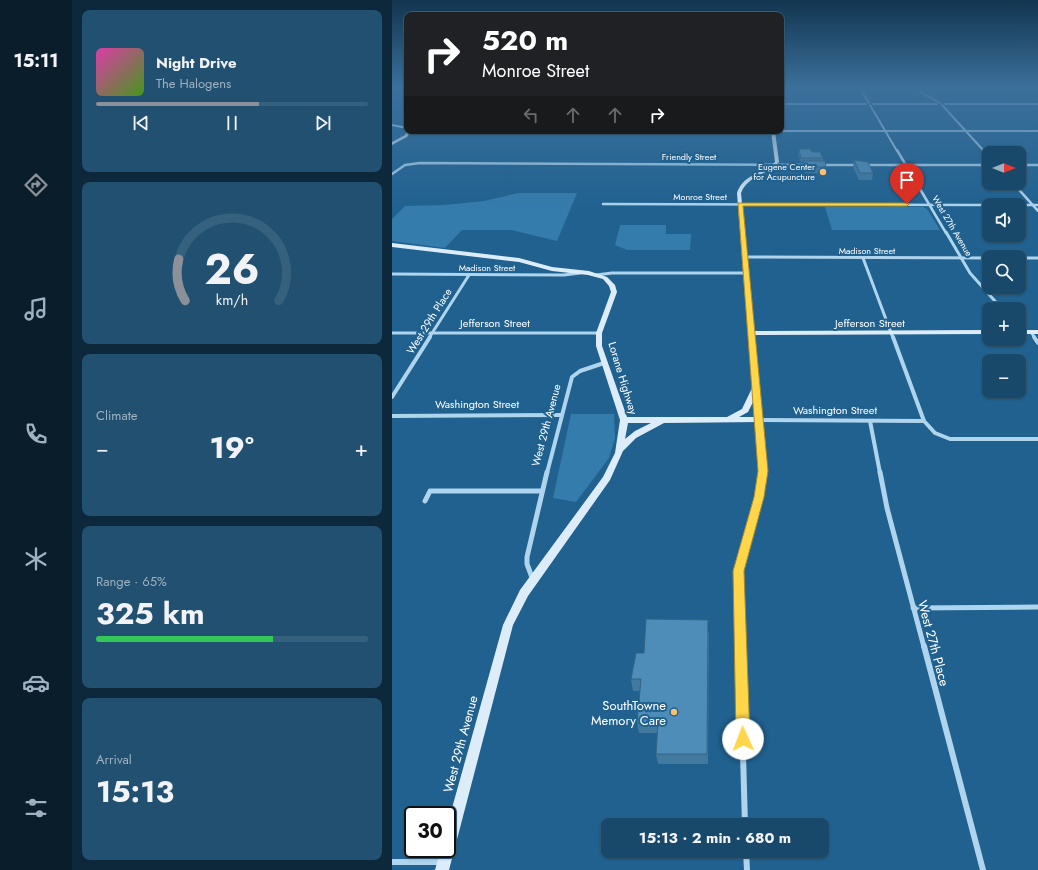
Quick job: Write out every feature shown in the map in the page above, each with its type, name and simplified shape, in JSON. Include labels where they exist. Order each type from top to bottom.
[{"type":"main road","points":[[392,144],[408,134]]},
{"type":"main road","points":[[758,420],[740,191],[744,183],[752,177],[770,169],[778,161],[774,134]]},
{"type":"main road","name":"Lorane Highway","points":[[392,245],[519,260],[547,268],[582,272],[607,279],[614,289],[612,300],[599,333],[604,363],[624,420],[619,453],[607,478],[518,603],[508,625]]},
{"type":"main road","name":"Jefferson Street","points":[[750,333],[982,332]]},
{"type":"main road","points":[[1026,332],[1038,332]]},
{"type":"main road","points":[[726,420],[732,419],[745,410],[755,388]]},
{"type":"main road","name":"Washington Street","points":[[624,420],[758,420]]},
{"type":"main road","points":[[619,453],[629,439],[651,426],[666,420]]},
{"type":"main road","name":"West 29th Avenue","points":[[443,866],[508,625]]},
{"type":"street","name":"West 27th Avenue","points":[[883,128],[974,278],[997,302]]},
{"type":"street","points":[[962,128],[982,149]]},
{"type":"street","points":[[784,131],[1038,131]]},
{"type":"street","points":[[392,174],[407,164],[404,161]]},
{"type":"street","name":"Friendly Street","points":[[407,164],[620,163],[982,165]]},
{"type":"street","points":[[1026,165],[1038,165]]},
{"type":"street","points":[[1019,190],[1038,211]]},
{"type":"street","name":"Monroe Street","points":[[603,204],[982,205]]},
{"type":"street","points":[[1026,206],[1038,206]]},
{"type":"street","name":"Madison Street","points":[[745,257],[982,258]]},
{"type":"street","points":[[863,258],[924,421],[935,433],[950,439],[1038,439]]},
{"type":"street","points":[[1026,258],[1038,258]]},
{"type":"street","name":"Madison Street","points":[[392,274],[564,275],[582,272]]},
{"type":"street","points":[[596,275],[612,273],[746,273]]},
{"type":"street","name":"West 29th Place","points":[[392,397],[426,342],[434,333],[469,274]]},
{"type":"street","points":[[1030,332],[1038,343]]},
{"type":"street","name":"Jefferson Street","points":[[392,334],[599,333]]},
{"type":"street","name":"West 29th Avenue","points":[[533,580],[527,557],[542,491],[573,375],[580,371],[604,363]]},
{"type":"street","name":"Washington Street","points":[[392,416],[562,415]]},
{"type":"street","points":[[745,818],[738,594],[739,571],[759,497],[763,471],[758,420]]},
{"type":"street","name":"Washington Street","points":[[758,420],[924,421]]},
{"type":"street","name":"West 27th Place","points":[[870,421],[886,508],[983,870]]},
{"type":"street","points":[[426,501],[430,491],[542,491]]},
{"type":"street","points":[[913,608],[1038,607]]},
{"type":"street","points":[[746,858],[747,870]]},
{"type":"street","points":[[392,862],[443,866]]},
{"type":"shaded area","points":[[518,193],[577,193],[557,241],[511,230],[462,230],[445,248],[392,241],[392,219],[405,206],[445,205],[484,201]]},
{"type":"shaded area","points":[[825,207],[923,207],[927,209],[940,230],[832,230]]},
{"type":"shaded area","points":[[620,225],[666,225],[666,234],[691,234],[690,250],[627,250],[615,245]]},
{"type":"shaded area","points":[[571,414],[614,414],[615,438],[609,458],[576,502],[553,498]]},
{"type":"building","points":[[810,149],[812,152],[820,152],[823,158],[801,158],[799,150]]},
{"type":"building","points":[[854,160],[868,162],[873,173],[860,173]]},
{"type":"building","points":[[803,161],[825,161],[826,167],[805,167]]},
{"type":"building","name":"SouthTowne Memory Care","points":[[646,619],[708,620],[707,754],[656,754],[658,723],[637,723],[641,679],[631,679],[636,653],[644,653]]},
{"type":"place","name":"Eugene Center for Acupuncture","points":[[823,172]]},
{"type":"place","name":"SouthTowne Memory Care","points":[[674,712]]},
{"type":"route","points":[[743,739],[738,594],[739,571],[759,497],[763,471],[740,204],[907,204]]}]
